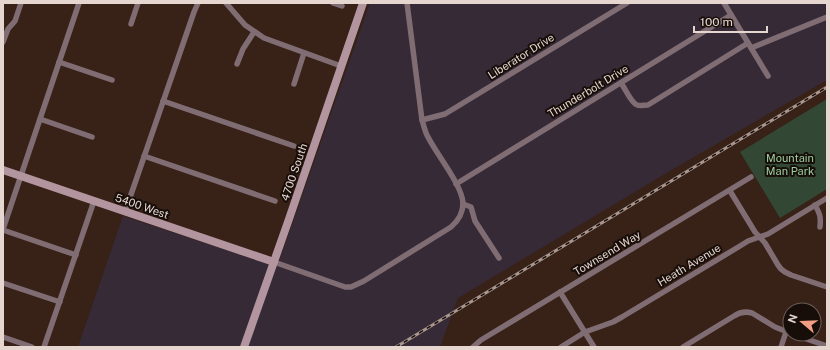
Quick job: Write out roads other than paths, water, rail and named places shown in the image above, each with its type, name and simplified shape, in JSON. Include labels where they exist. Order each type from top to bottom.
[{"type":"main road","name":"4700 South","points":[[244,347],[363,3]]},
{"type":"main road","name":"5400 West","points":[[3,170],[274,262]]},
{"type":"street","points":[[3,42],[8,30],[15,21],[22,3]]},
{"type":"street","points":[[76,255],[3,230],[80,3]]},
{"type":"street","points":[[131,24],[138,3]]},
{"type":"street","points":[[125,212],[198,3]]},
{"type":"street","points":[[226,3],[241,22],[264,38],[341,66]]},
{"type":"street","points":[[333,3],[342,6]]},
{"type":"street","points":[[274,262],[344,286],[351,287],[364,281],[451,227],[460,216],[463,204],[461,193],[428,137],[422,120],[407,3]]},
{"type":"street","name":"Liberator Drive","points":[[422,120],[445,114],[627,3]]},
{"type":"street","points":[[724,3],[768,76]]},
{"type":"street","name":"Thunderbolt Drive","points":[[456,184],[731,15]]},
{"type":"street","points":[[621,83],[633,102],[640,106],[648,104],[750,45],[827,17]]},
{"type":"street","points":[[237,64],[243,49],[254,32]]},
{"type":"street","points":[[294,84],[304,53]]},
{"type":"street","points":[[59,62],[112,80]]},
{"type":"street","points":[[163,101],[294,146]]},
{"type":"street","points":[[40,119],[92,137]]},
{"type":"street","points":[[144,156],[275,201]]},
{"type":"street","name":"Townsend Way","points":[[473,347],[481,340],[751,177]]},
{"type":"street","points":[[730,191],[755,232],[765,242],[778,265],[785,272],[827,287]]},
{"type":"street","name":"Heath Avenue","points":[[561,347],[585,332],[613,322],[748,241],[768,234],[827,198]]},
{"type":"street","points":[[44,347],[94,201]]},
{"type":"street","points":[[463,204],[472,207],[476,221],[499,258]]},
{"type":"street","points":[[815,206],[820,214],[820,227]]},
{"type":"street","points":[[3,283],[60,302]]},
{"type":"street","points":[[560,292],[594,347]]},
{"type":"street","points":[[683,347],[743,312],[752,313],[782,330]]},
{"type":"street","points":[[3,337],[32,347]]},
{"type":"street","points":[[815,342],[827,346]]},
{"type":"railway","points":[[396,347],[827,87]]},
{"type":"park label","name":"Mountain Man Park","points":[[790,164]]}]
